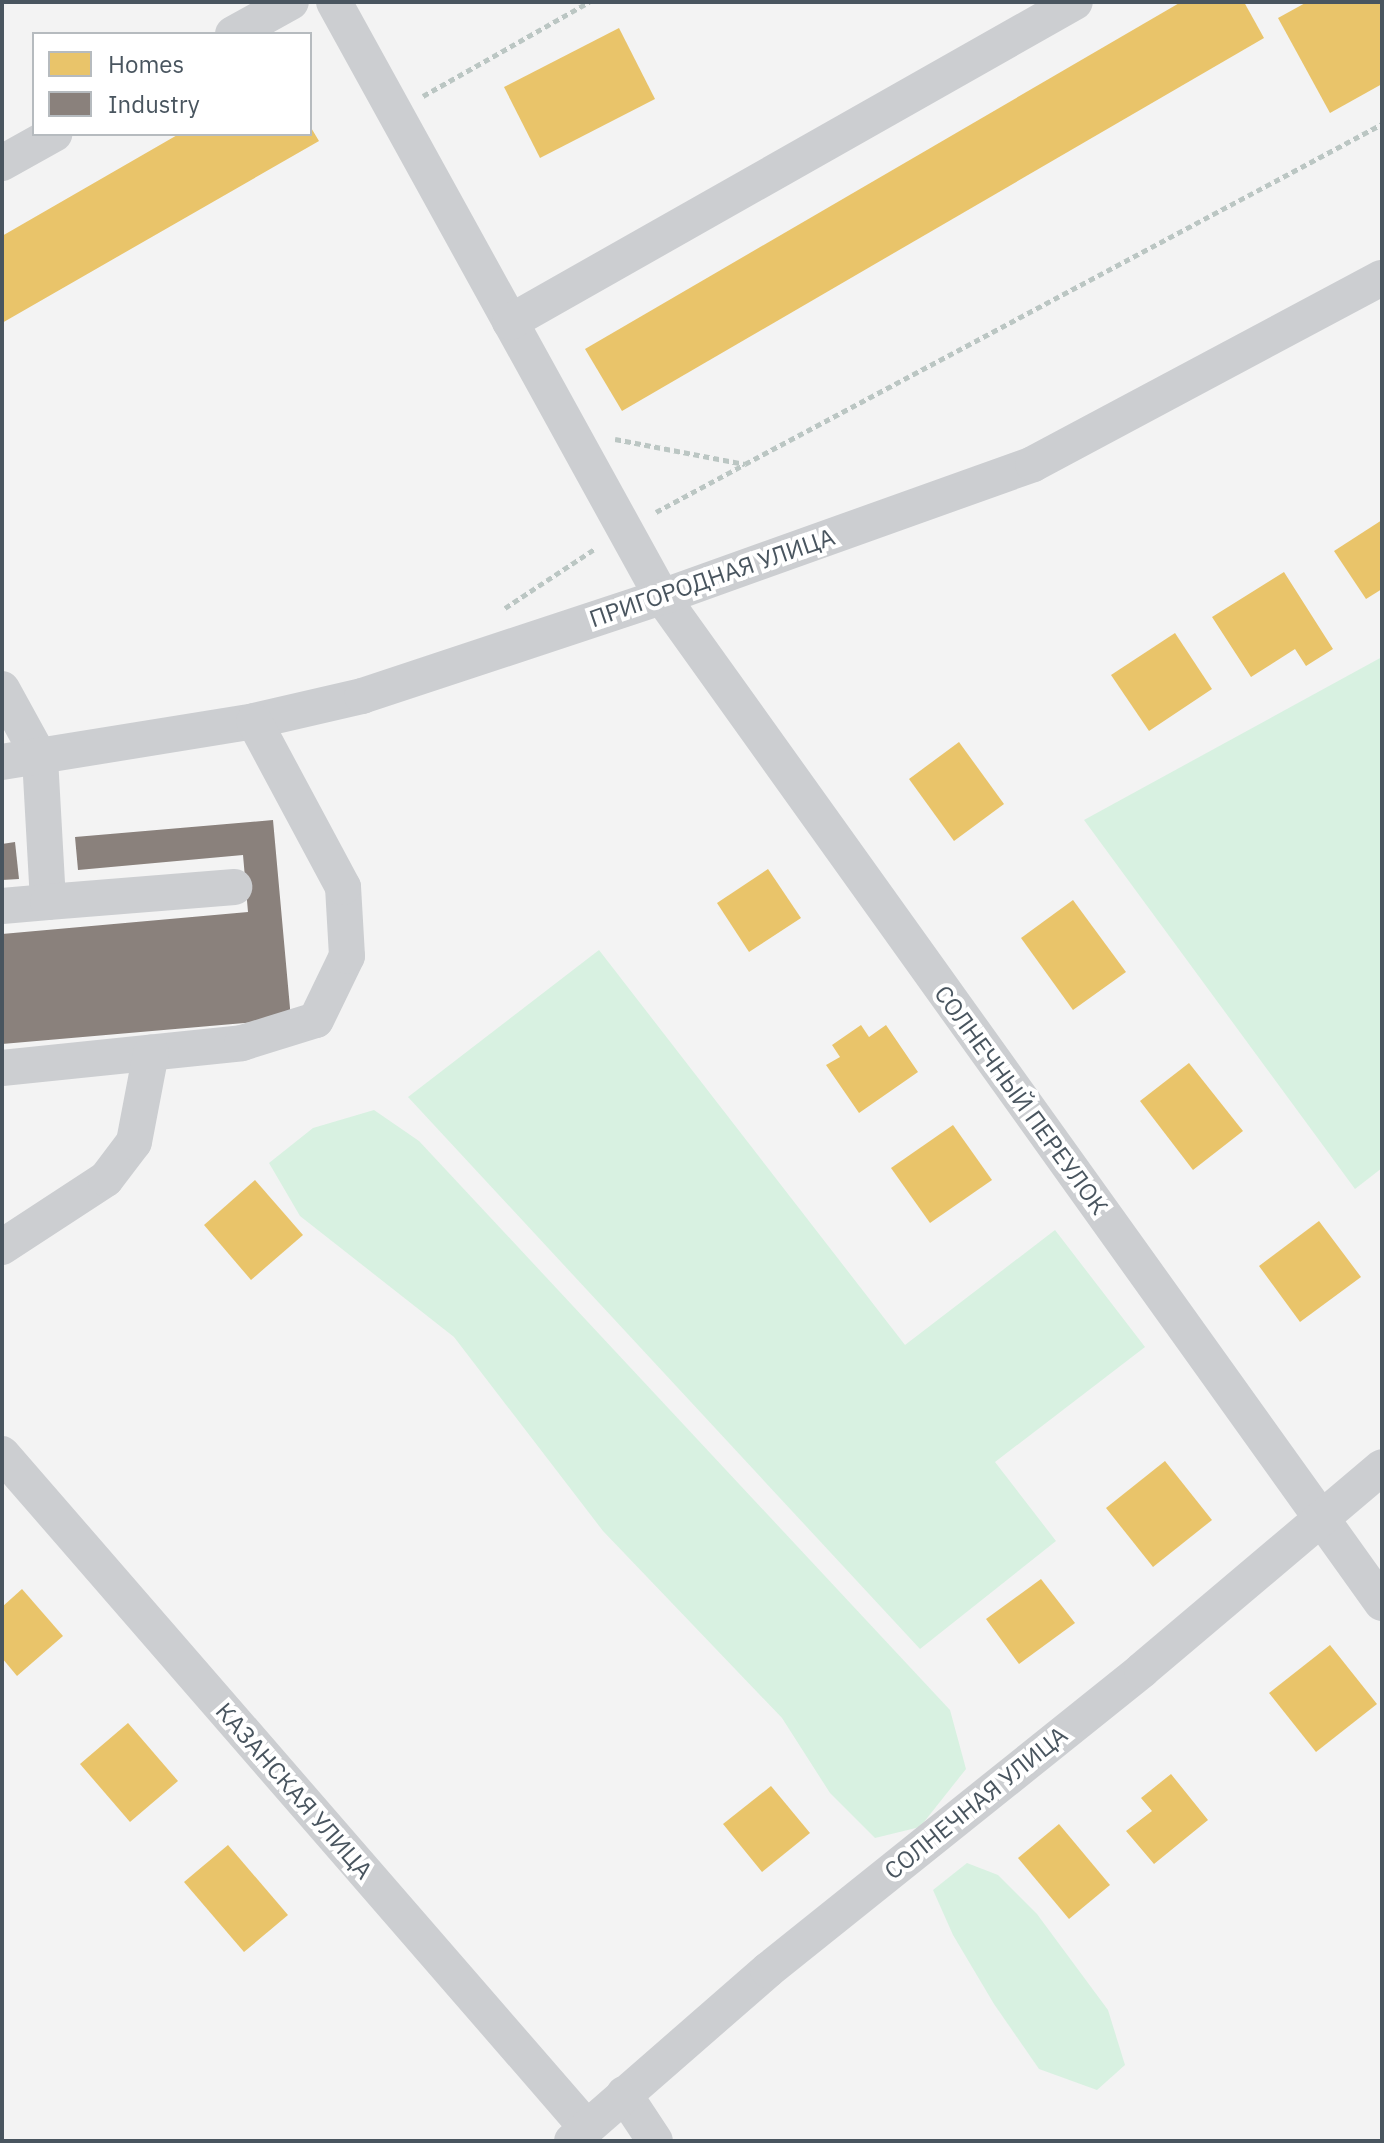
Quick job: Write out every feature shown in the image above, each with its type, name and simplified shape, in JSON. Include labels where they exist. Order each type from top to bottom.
[{"type":"street","points":[[237,32],[291,2]]},
{"type":"street","name":"СОЛНЕЧНЫЙ ПЕРЕУЛОК","points":[[334,2],[662,597],[1382,1603]]},
{"type":"street","points":[[510,322],[1075,2]]},
{"type":"street","points":[[2,163],[50,136]]},
{"type":"street","name":"ПРИГОРОДНАЯ УЛИЦА","points":[[2,762],[254,721],[362,696],[662,597],[1033,464],[1382,278]]},
{"type":"street","points":[[2,689],[40,758],[48,902]]},
{"type":"street","points":[[2,1068],[242,1043],[316,1020],[347,956],[343,887],[254,721]]},
{"type":"street","points":[[2,906],[234,887]]},
{"type":"street","points":[[2,1247],[106,1179],[134,1142],[151,1053]]},
{"type":"street","name":"КАЗАНСКАЯ УЛИЦА","points":[[2,1454],[580,2135]]},
{"type":"street","name":"СОЛНЕЧНАЯ УЛИЦА","points":[[580,2135],[768,1970],[1142,1670],[1382,1467]]},
{"type":"street","points":[[624,2094],[655,2141]]},
{"type":"path","points":[[395,112],[589,2]]},
{"type":"path","points":[[501,611],[625,529],[1382,124]]},
{"type":"path","points":[[570,431],[745,464]]},
{"type":"green space","points":[[1382,657],[1382,1168],[1355,1189],[1084,820]]},
{"type":"green space","points":[[599,950],[905,1345],[1055,1230],[1145,1347],[995,1462],[1056,1541],[920,1649],[408,1097]]},
{"type":"green space","points":[[374,1110],[419,1141],[950,1710],[966,1769],[920,1827],[875,1838],[830,1793],[782,1718],[603,1531],[454,1337],[300,1216],[269,1163],[313,1128]]},
{"type":"green space","points":[[967,1863],[998,1875],[1037,1914],[1108,2010],[1125,2065],[1097,2090],[1039,2069],[994,2004],[953,1935],[933,1890]]},
{"type":"building: Homes","points":[[1181,2],[1244,2],[1264,38],[622,411],[585,349]]},
{"type":"building: Homes","points":[[1307,2],[1382,2],[1382,84],[1330,113],[1278,18]]},
{"type":"building: Homes","points":[[619,28],[655,99],[540,158],[504,87]]},
{"type":"building: Homes","points":[[312,129],[319,141],[2,323],[2,236],[176,136],[312,136]]},
{"type":"building: Homes","points":[[1382,520],[1382,589],[1366,599],[1334,551]]},
{"type":"building: Homes","points":[[1284,572],[1333,649],[1306,666],[1295,649],[1251,677],[1212,617]]},
{"type":"building: Homes","points":[[1175,633],[1212,689],[1149,731],[1111,675]]},
{"type":"building: Homes","points":[[959,742],[1004,804],[954,841],[909,779]]},
{"type":"building: Homes","points":[[768,869],[801,918],[749,952],[717,903]]},
{"type":"building: Homes","points":[[1073,900],[1126,972],[1073,1010],[1021,938]]},
{"type":"building: Homes","points":[[861,1025],[869,1037],[886,1025],[918,1072],[859,1113],[826,1065],[840,1057],[832,1045]]},
{"type":"building: Homes","points":[[1189,1063],[1243,1131],[1193,1170],[1140,1101]]},
{"type":"building: Homes","points":[[953,1125],[992,1180],[930,1223],[891,1168]]},
{"type":"building: Homes","points":[[255,1180],[303,1235],[251,1280],[204,1225]]},
{"type":"building: Homes","points":[[1319,1221],[1361,1277],[1300,1322],[1259,1266]]},
{"type":"building: Homes","points":[[1165,1461],[1212,1520],[1153,1567],[1106,1508]]},
{"type":"building: Homes","points":[[1041,1579],[1075,1623],[1019,1664],[986,1619]]},
{"type":"building: Homes","points":[[22,1589],[63,1636],[17,1676],[2,1658],[2,1607]]},
{"type":"building: Homes","points":[[1330,1645],[1377,1704],[1316,1752],[1269,1693]]},
{"type":"building: Homes","points":[[128,1723],[178,1781],[130,1822],[80,1764]]},
{"type":"building: Homes","points":[[1171,1774],[1208,1820],[1154,1864],[1126,1831],[1152,1811],[1141,1798]]},
{"type":"building: Homes","points":[[771,1786],[810,1833],[762,1872],[723,1824]]},
{"type":"building: Homes","points":[[1059,1824],[1110,1885],[1069,1919],[1018,1858]]},
{"type":"building: Homes","points":[[228,1845],[288,1915],[244,1952],[184,1882]]},
{"type":"building: Industry","points":[[273,820],[291,1019],[2,1044],[2,934],[248,912],[243,855],[78,870],[75,837]]},
{"type":"building: Industry","points":[[15,842],[19,879],[2,880],[2,844]]}]
